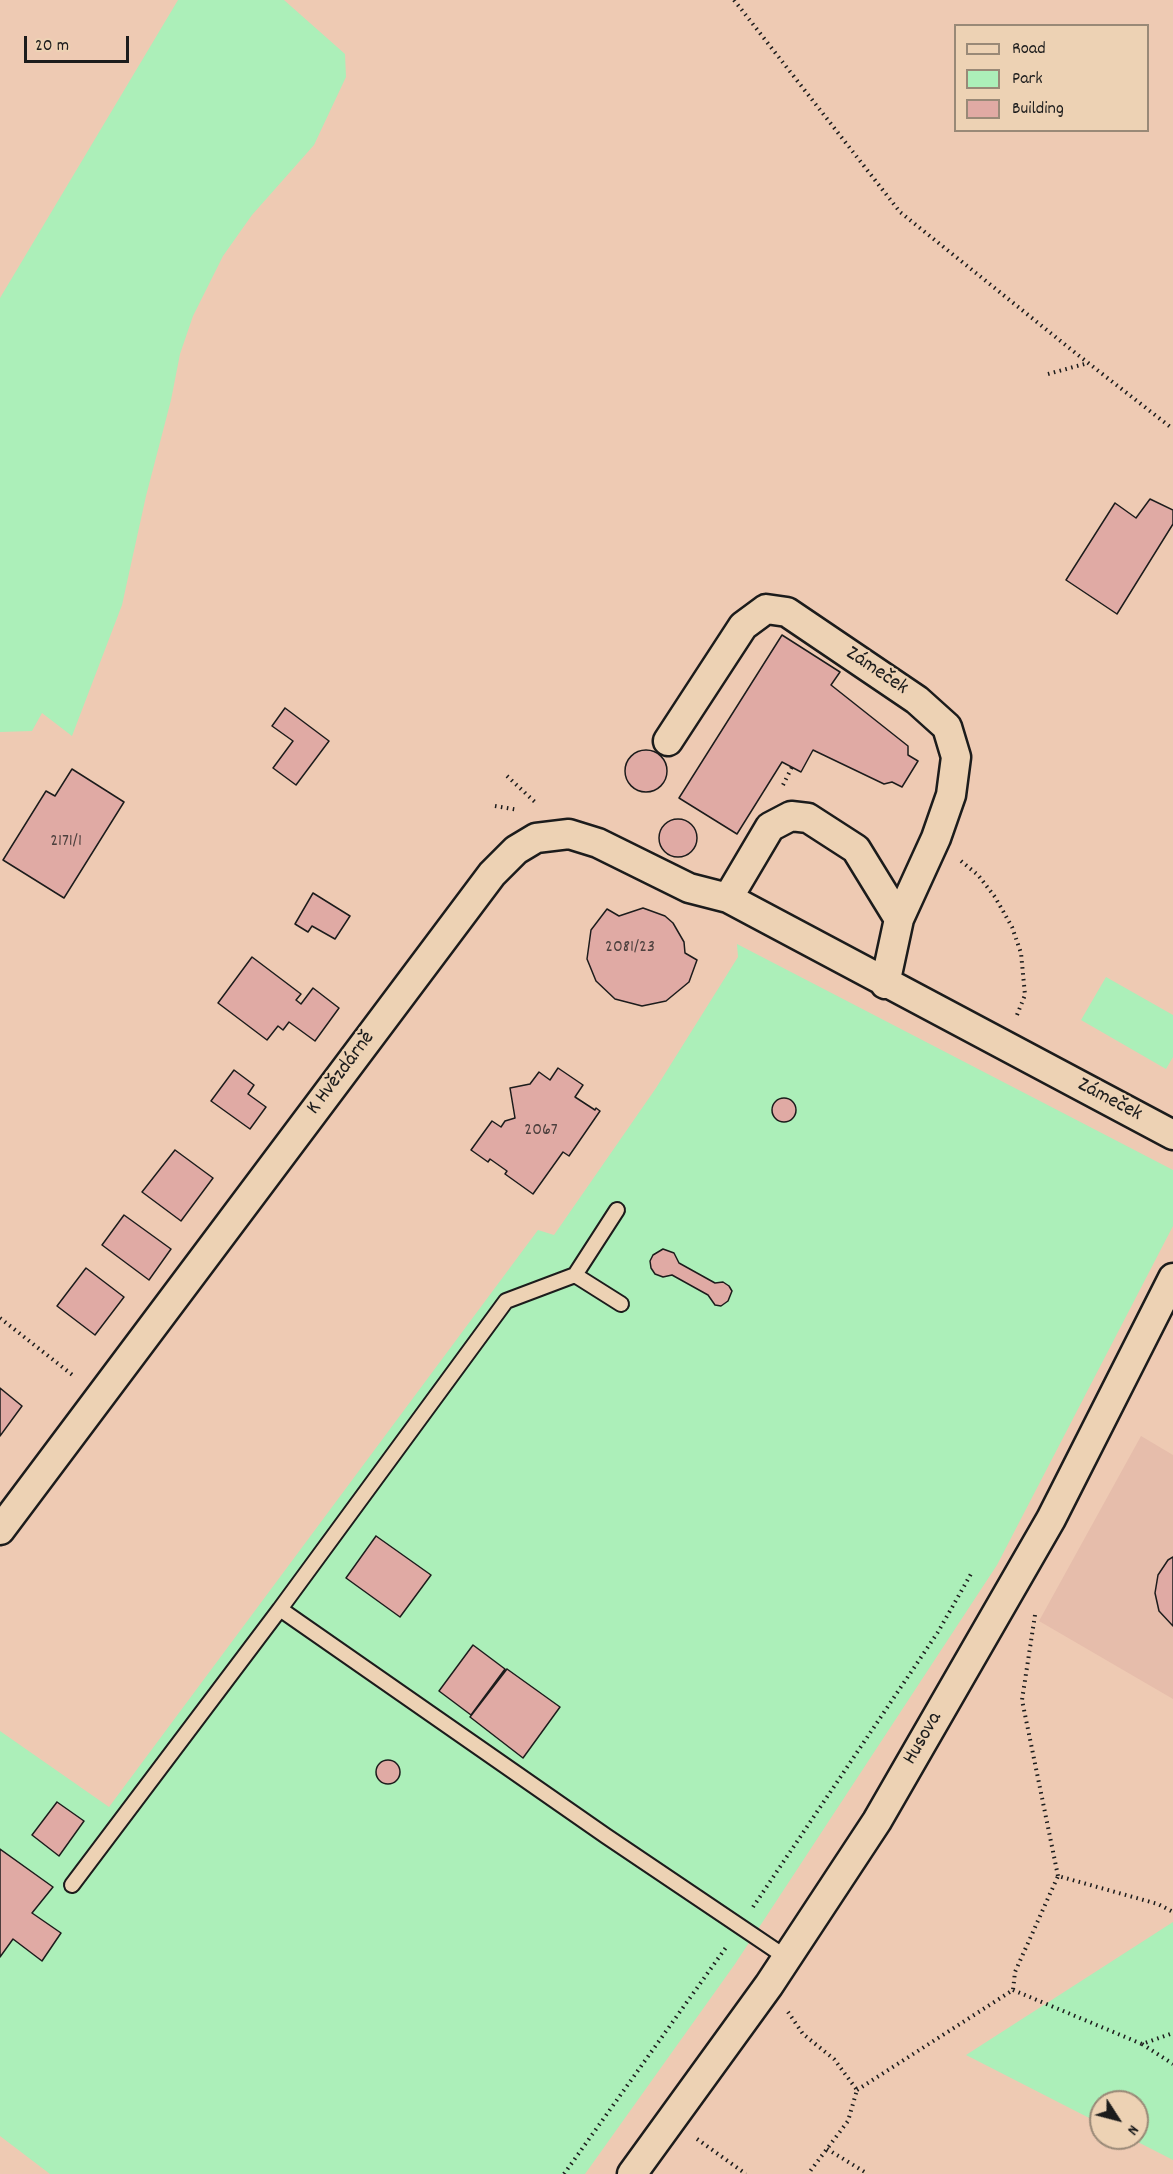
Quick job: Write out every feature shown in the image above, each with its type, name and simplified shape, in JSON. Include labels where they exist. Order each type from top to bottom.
[{"type":"street","name":"Zámeček","points":[[668,741],[743,626],[766,609],[787,612],[918,700],[947,727],[956,757],[951,795],[936,838],[899,919],[885,984]]},
{"type":"street","points":[[728,898],[770,827],[791,816],[808,818],[856,849],[899,919]]},
{"type":"street","name":"K Hvězdárně","points":[[0,1530],[492,874],[516,850],[536,838],[569,834],[598,843],[688,888],[728,898],[778,926]]},
{"type":"street","name":"Zámeček","points":[[778,926],[1173,1135]]},
{"type":"street","name":"Husova","points":[[632,2174],[769,1985],[877,1821],[1051,1519],[1173,1278]]},
{"type":"lane","points":[[72,1885],[280,1609],[506,1301],[575,1275],[617,1210]]},
{"type":"lane","points":[[575,1275],[621,1305]]},
{"type":"lane","points":[[280,1609],[787,1958]]},
{"type":"path","points":[[734,0],[900,212],[1173,429]]},
{"type":"path","points":[[1048,374],[1088,363]]},
{"type":"path","points":[[786,779],[792,767]]},
{"type":"path","points":[[936,838],[978,875],[995,897],[1012,927],[1021,953],[1025,995],[1003,1046]]},
{"type":"path","points":[[0,1318],[99,1396]]},
{"type":"path","points":[[564,2174],[740,1927],[938,1632],[971,1574]]},
{"type":"path","points":[[1013,1990],[1015,1972],[1058,1876],[1022,1700],[1036,1606]]},
{"type":"path","points":[[1058,1876],[1158,1904],[1173,1912]]},
{"type":"path","points":[[769,1985],[803,2034],[834,2059],[857,2090]]},
{"type":"path","points":[[1013,1990],[1142,2044],[1173,2064]]},
{"type":"path","points":[[808,2174],[848,2121],[857,2090],[1013,1990]]},
{"type":"path","points":[[1142,2044],[1173,2033]]},
{"type":"path","points":[[672,2121],[746,2174]]},
{"type":"path","points":[[827,2149],[868,2174]]},
{"type":"shaded area","points":[[1141,1436],[1173,1455],[1173,1699],[1039,1621]]},
{"type":"green space","points":[[178,0],[284,0],[345,54],[346,77],[314,145],[252,215],[223,256],[193,316],[180,354],[122,605],[72,736],[42,713],[32,731],[0,732],[0,298]]},
{"type":"green space","points":[[737,944],[1173,1170],[1173,1226],[997,1565],[735,1964],[585,2174],[50,2174],[0,2136],[0,1731],[109,1807],[538,1230],[554,1235],[656,1088],[738,957]]},
{"type":"green space","points":[[1106,977],[1173,1015],[1173,1057],[1166,1069],[1081,1020]]},
{"type":"green space","points":[[1173,1922],[1173,2160],[1149,2148],[1149,2090],[1089,2090],[1089,2118],[966,2055]]},
{"type":"building","points":[[1150,499],[1173,510],[1173,524],[1117,614],[1066,580],[1115,503],[1136,518]]},
{"type":"building","points":[[782,635],[840,672],[831,685],[908,746],[908,755],[918,761],[902,787],[892,782],[884,784],[813,750],[801,772],[782,762],[737,834],[679,798]]},
{"type":"building","points":[[285,708],[329,741],[296,785],[273,768],[293,741],[272,726]]},
{"type":"building","points":[[646,750],[661,756],[667,771],[661,786],[646,792],[631,786],[625,771],[631,756]]},
{"type":"building","points":[[72,769],[124,802],[64,898],[3,860],[46,791],[55,796]]},
{"type":"building","points":[[678,819],[691,825],[697,838],[691,851],[678,857],[665,851],[659,838],[665,825]]},
{"type":"building","points":[[313,893],[350,916],[335,939],[312,926],[308,932],[295,924]]},
{"type":"building","points":[[643,908],[665,916],[673,923],[684,942],[685,953],[697,960],[689,982],[666,1001],[642,1006],[615,999],[596,981],[587,959],[591,930],[607,909],[619,916]]},
{"type":"building","points":[[252,957],[301,994],[296,1000],[301,1004],[313,988],[339,1008],[315,1041],[289,1022],[283,1030],[278,1026],[267,1040],[218,1003]]},
{"type":"building","points":[[558,1068],[583,1085],[575,1097],[600,1111],[569,1156],[563,1152],[533,1194],[505,1174],[507,1171],[471,1150],[492,1121],[501,1127],[505,1121],[515,1118],[510,1088],[530,1084],[539,1072],[550,1080]]},
{"type":"building","points":[[234,1070],[254,1085],[248,1094],[266,1107],[250,1129],[211,1101]]},
{"type":"building","points":[[784,1098],[793,1101],[796,1110],[793,1119],[784,1122],[775,1119],[772,1110],[775,1101]]},
{"type":"building","points":[[175,1150],[213,1178],[181,1221],[142,1192]]},
{"type":"building","points":[[124,1215],[171,1249],[149,1280],[102,1245]]},
{"type":"building","points":[[663,1249],[674,1253],[679,1263],[715,1283],[723,1282],[729,1286],[732,1291],[728,1301],[721,1306],[715,1305],[708,1295],[672,1275],[663,1277],[655,1274],[650,1261],[653,1255]]},
{"type":"building","points":[[86,1268],[124,1297],[95,1335],[57,1306]]},
{"type":"building","points":[[0,1388],[22,1406],[0,1436]]},
{"type":"building","points":[[376,1536],[431,1575],[400,1617],[346,1578]]},
{"type":"building","points":[[1173,1557],[1173,1626],[1159,1611],[1155,1593],[1158,1575],[1168,1560]]},
{"type":"building","points":[[473,1645],[505,1669],[471,1715],[439,1691]]},
{"type":"building","points":[[507,1669],[560,1707],[523,1758],[470,1717]]},
{"type":"building","points":[[388,1760],[393,1761],[399,1767],[399,1777],[393,1783],[388,1784],[383,1783],[377,1777],[376,1772],[377,1767],[383,1761]]},
{"type":"building","points":[[57,1802],[84,1821],[59,1856],[32,1835]]},
{"type":"building","points":[[0,1849],[53,1887],[32,1913],[61,1933],[42,1961],[13,1939],[0,1957]]}]
